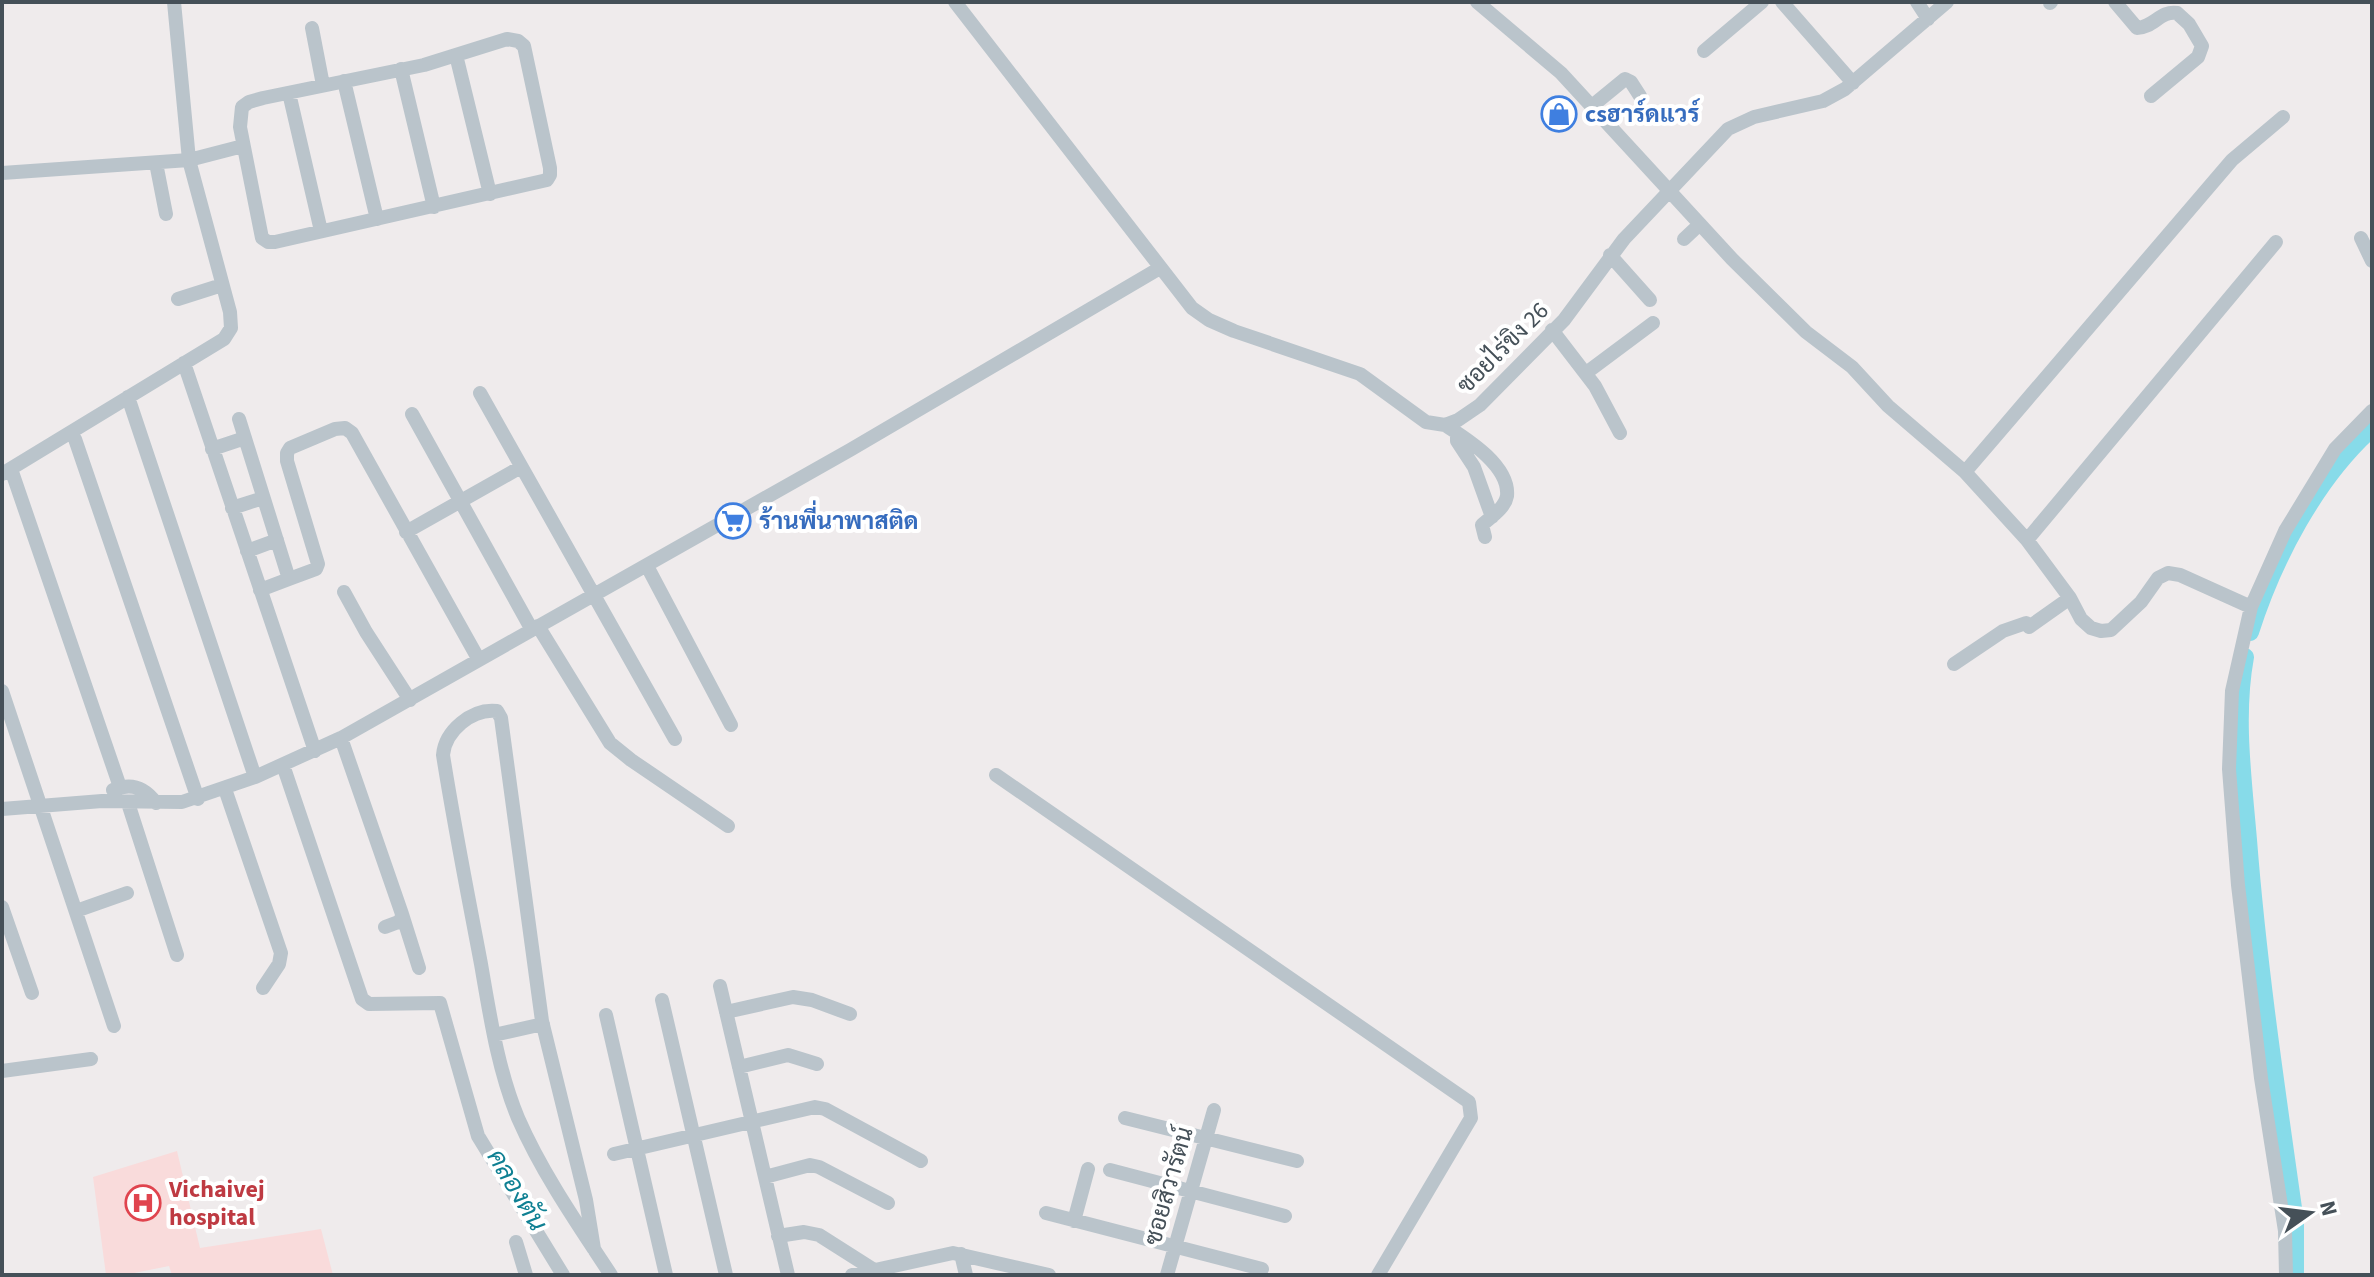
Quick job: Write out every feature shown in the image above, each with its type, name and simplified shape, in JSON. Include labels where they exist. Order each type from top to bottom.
[{"type":"street","points":[[120,787],[6,471],[224,339],[231,328],[230,312],[189,160],[174,2]]},
{"type":"street","points":[[955,2],[1192,308],[1209,320],[1360,374],[1426,422],[1451,429],[1487,455],[1506,486],[1507,497],[1500,509],[1482,525],[1485,537]]},
{"type":"street","points":[[1477,2],[1598,101],[1674,188],[1700,224],[1806,332],[1852,367],[1888,406],[1965,472],[2029,537],[2081,619],[2091,628],[2111,630],[2141,602],[2158,578],[2168,573],[2180,575],[2251,607]]},
{"type":"street","points":[[1704,51],[1762,2]]},
{"type":"street","points":[[1782,2],[1853,83]]},
{"type":"street","points":[[1917,2],[1928,19]]},
{"type":"street","name":"ซอยไร่ขิง 26","points":[[1451,429],[1458,420],[1480,405],[1564,320],[1610,255],[1728,129],[1754,117],[1823,101],[1853,83],[1947,2]]},
{"type":"street","points":[[2115,2],[2137,28],[2143,29],[2167,13],[2177,13],[2189,24],[2202,46],[2198,57],[2151,96]]},
{"type":"street","points":[[312,28],[323,85]]},
{"type":"street","points":[[507,39],[518,41],[524,46],[550,175],[547,180],[537,184],[268,242],[262,238],[243,146],[240,127],[242,107],[249,102],[323,85],[401,69],[507,39]]},
{"type":"street","points":[[456,55],[490,194]]},
{"type":"street","points":[[401,69],[434,207]]},
{"type":"street","points":[[1598,101],[1625,79],[1631,82],[1640,96]]},
{"type":"street","points":[[344,81],[377,219]]},
{"type":"street","points":[[289,93],[321,231]]},
{"type":"street","points":[[1965,472],[2232,160],[2283,117]]},
{"type":"street","points":[[2,173],[189,160],[243,146]]},
{"type":"street","points":[[156,163],[166,214]]},
{"type":"street","points":[[1684,239],[1700,224]]},
{"type":"street","points":[[2361,238],[2372,261]]},
{"type":"street","points":[[2029,537],[2276,242]]},
{"type":"street","points":[[1610,255],[1650,300]]},
{"type":"street","points":[[2,809],[41,804],[102,801],[156,803],[198,799],[315,751],[647,566],[1160,268]]},
{"type":"street","points":[[178,299],[222,285]]},
{"type":"street","points":[[1586,373],[1653,323]]},
{"type":"street","points":[[1552,330],[1586,373],[1620,433]]},
{"type":"street","points":[[184,363],[315,751]]},
{"type":"street","points":[[480,393],[675,739]]},
{"type":"street","points":[[128,397],[255,777]]},
{"type":"street","points":[[2286,1275],[2285,1231],[2261,1078],[2238,885],[2229,769],[2232,691],[2251,607],[2285,531],[2335,449],[2372,411]]},
{"type":"street","points":[[412,414],[535,628],[610,743],[728,826]]},
{"type":"street","points":[[239,419],[289,579]]},
{"type":"street","points":[[260,590],[316,569],[318,564],[287,453],[290,448],[335,429],[345,428],[352,433],[479,660]]},
{"type":"street","points":[[1451,429],[1474,467],[1492,517]]},
{"type":"street","points":[[212,449],[245,438]]},
{"type":"street","points":[[75,439],[198,799]]},
{"type":"street","points":[[406,532],[521,467]]},
{"type":"street","points":[[232,508],[263,498]]},
{"type":"street","points":[[247,551],[277,540]]},
{"type":"street","points":[[647,566],[731,725]]},
{"type":"street","points":[[344,592],[410,700]]},
{"type":"street","points":[[1954,664],[2003,631],[2026,623],[2029,627],[2070,598]]},
{"type":"street","points":[[2,691],[114,1026]]},
{"type":"street","points":[[594,1249],[586,1200],[543,1024],[501,718],[497,711],[481,712],[470,717],[449,736],[443,755],[494,1035],[509,1094],[519,1119],[540,1160],[594,1249],[611,1275]]},
{"type":"street","points":[[341,738],[419,968]]},
{"type":"street","points":[[283,765],[362,999],[369,1004],[440,1003],[478,1136],[563,1275]]},
{"type":"street","points":[[996,775],[1469,1102],[1471,1118],[1378,1275]]},
{"type":"street","points":[[102,801],[120,787],[138,788],[156,803]]},
{"type":"street","points":[[225,789],[281,953],[279,964],[263,988]]},
{"type":"street","points":[[128,803],[177,955]]},
{"type":"street","points":[[76,911],[127,893]]},
{"type":"street","points":[[2,907],[32,993]]},
{"type":"street","points":[[385,927],[401,921],[402,914]]},
{"type":"street","points":[[720,986],[788,1275]]},
{"type":"street","points":[[726,1012],[793,997],[812,1000],[850,1014]]},
{"type":"street","points":[[662,1000],[726,1275]]},
{"type":"street","points":[[606,1015],[666,1275]]},
{"type":"street","points":[[494,1035],[543,1024]]},
{"type":"street","points":[[739,1067],[788,1055],[817,1064]]},
{"type":"street","points":[[2,1071],[91,1059]]},
{"type":"street","points":[[614,1154],[815,1107],[825,1109],[921,1161]]},
{"type":"street","name":"ซอยสิวารัตน์","points":[[1167,1275],[1214,1110]]},
{"type":"street","points":[[1125,1118],[1297,1161]]},
{"type":"street","points":[[765,1177],[810,1165],[888,1203]]},
{"type":"street","points":[[1074,1221],[1088,1169]]},
{"type":"street","points":[[1110,1170],[1285,1216]]},
{"type":"street","points":[[1046,1213],[1262,1269]]},
{"type":"street","points":[[778,1236],[804,1232],[819,1235],[874,1270]]},
{"type":"street","points":[[516,1242],[526,1275]]},
{"type":"street","points":[[852,1275],[874,1270],[904,1270],[942,1254],[961,1254],[1049,1275]]},
{"type":"street","points":[[961,1254],[966,1275]]},
{"type":"shaded area","name":"Vichaivej hospital","points":[[177,1151],[200,1248],[321,1229],[333,1275],[172,1275],[169,1266],[124,1275],[106,1275],[93,1177]]},
{"type":"waterway","points":[[2250,632],[2271,577],[2298,522],[2332,471],[2372,428]]},
{"type":"waterway","points":[[2245,657],[2240,702],[2242,772],[2263,984],[2295,1222],[2295,1275]]},
{"type":"place","name":"csฮาร์ดแวร์","points":[[1559,114]]},
{"type":"place","name":"ร้านพี่นาพาสติด","points":[[733,521]]},
{"type":"place","name":"Vichaivej hospital","points":[[143,1203]]},
{"type":"water label","name":"คลองตัน","points":[[517,1190]]}]
